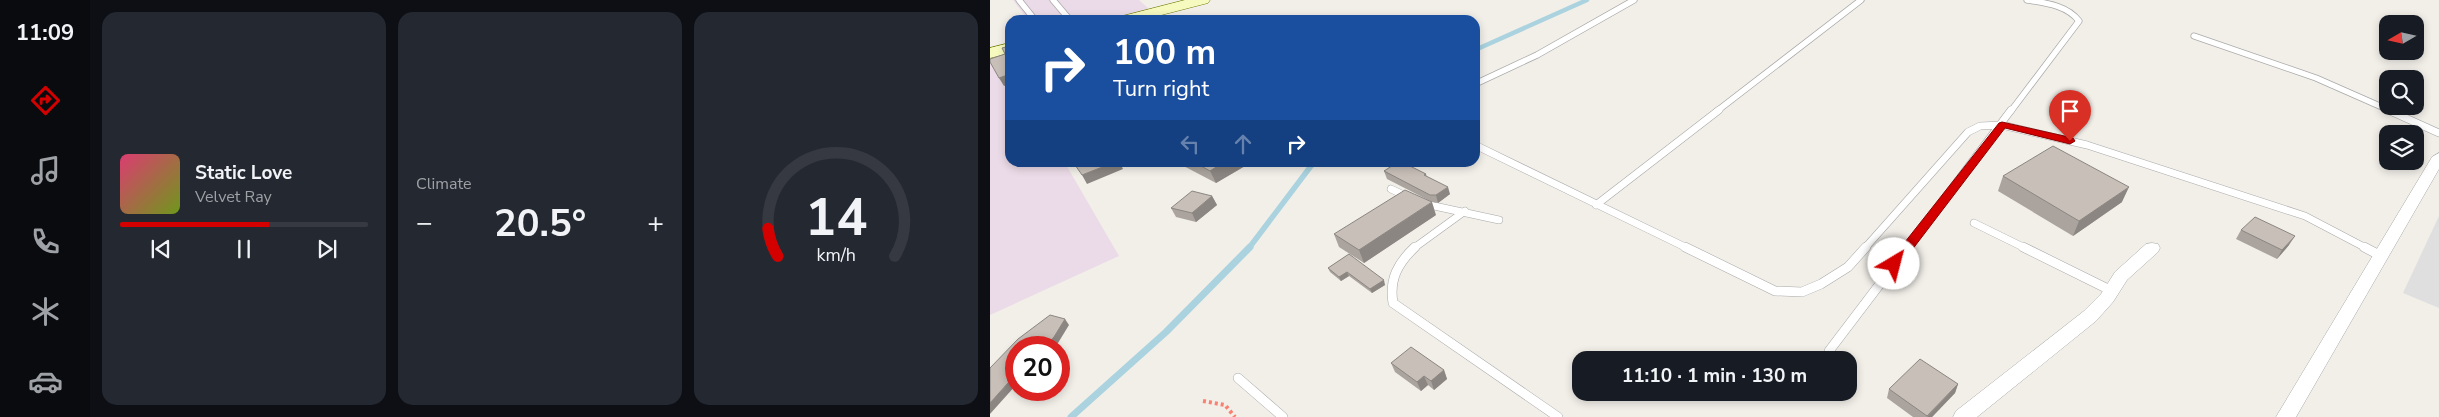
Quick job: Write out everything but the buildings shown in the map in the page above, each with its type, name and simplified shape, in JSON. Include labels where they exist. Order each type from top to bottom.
[{"type":"street","points":[[1144,15],[1203,0]]},
{"type":"street","points":[[990,53],[1005,49]]},
{"type":"street","points":[[2286,417],[2439,157]]},
{"type":"street","points":[[1963,417],[2090,316],[2112,291],[2121,276],[2152,248]]},
{"type":"lane","points":[[1019,0],[1031,15]]},
{"type":"lane","points":[[1053,0],[1066,15]]},
{"type":"lane","points":[[1480,82],[1537,55],[1634,0]]},
{"type":"lane","points":[[1596,205],[1861,0]]},
{"type":"lane","points":[[1829,351],[2079,21],[2077,17],[2063,9],[2027,0]]},
{"type":"lane","points":[[2194,36],[2324,81],[2439,133]]},
{"type":"lane","points":[[1480,147],[1775,291],[1802,292],[1821,284],[1848,268],[1968,132],[1980,126],[2002,125],[2087,145],[2305,216],[2381,256]]},
{"type":"lane","points":[[1391,189],[1432,207],[1465,211],[1499,220]]},
{"type":"lane","points":[[1465,211],[1433,232],[1407,256],[1392,282],[1389,293],[1393,302],[1558,417]]},
{"type":"lane","points":[[1974,223],[2112,291]]},
{"type":"lane","points":[[1238,378],[1283,417]]},
{"type":"path","points":[[1203,400],[1225,405],[1235,417]]},
{"type":"shaded area","points":[[1013,0],[1139,0],[1149,9],[1126,15],[1024,15]]},
{"type":"shaded area","points":[[1002,53],[1005,59],[1005,167],[1067,167],[1119,256],[990,315],[990,56]]},
{"type":"shaded area","points":[[2439,216],[2439,308],[2403,293]]},
{"type":"waterway","points":[[1480,48],[1587,0]]},
{"type":"waterway","points":[[1249,248],[1310,167]]},
{"type":"waterway","points":[[1071,417],[1166,332],[1250,247]]},
{"type":"route","points":[[1894,264],[2002,125],[2019,127],[2070,141]]}]
